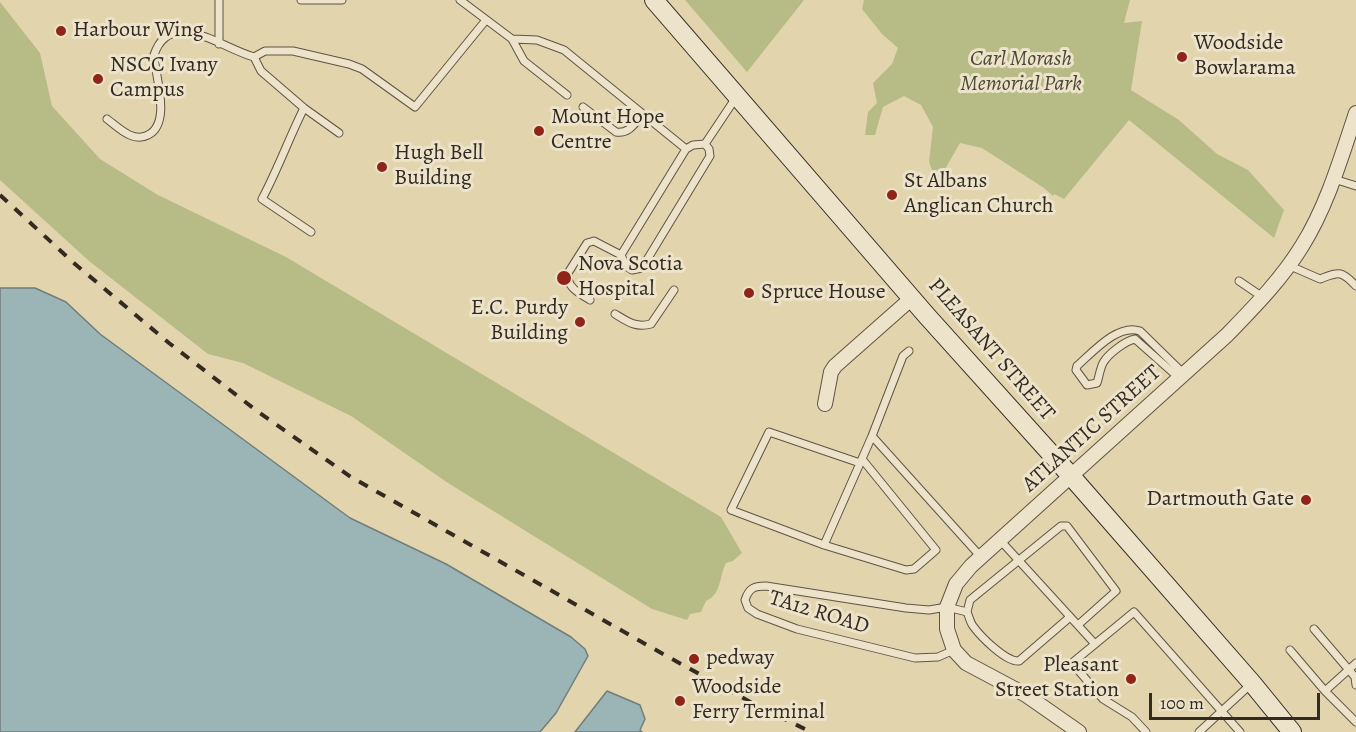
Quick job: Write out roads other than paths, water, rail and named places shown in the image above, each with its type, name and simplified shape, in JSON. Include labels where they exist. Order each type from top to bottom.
[{"type":"main road","name":"PLEASANT STREET","points":[[654,0],[912,298],[1252,683],[1292,732]]},
{"type":"street","name":"ATLANTIC STREET","points":[[946,607],[956,584],[981,557],[1227,335],[1264,298],[1303,245],[1334,179],[1356,113]]},
{"type":"street","points":[[825,404],[831,372],[835,366],[912,298]]},
{"type":"street","points":[[946,607],[947,629],[954,650],[966,663],[1026,695],[1079,732]]},
{"type":"lane","points":[[219,0],[219,44]]},
{"type":"lane","points":[[301,0],[342,0]]},
{"type":"lane","points":[[460,0],[512,39],[524,61],[567,95]]},
{"type":"lane","points":[[254,57],[265,51],[293,51],[349,64],[362,69],[416,107],[486,20]]},
{"type":"lane","points":[[107,120],[136,138],[153,133],[161,117],[154,55],[161,40],[178,31],[202,36],[254,57],[261,71],[304,108],[339,133]]},
{"type":"lane","points":[[512,39],[537,40],[564,51],[686,149]]},
{"type":"lane","points":[[705,144],[738,95]]},
{"type":"lane","points":[[583,107],[616,132],[622,133],[628,131],[642,115]]},
{"type":"lane","points":[[304,108],[281,163],[262,199],[311,232]]},
{"type":"lane","points":[[621,255],[686,149],[693,145],[705,144]]},
{"type":"lane","points":[[590,300],[569,285],[567,279],[568,273],[587,243],[594,241],[621,255],[626,266],[632,270],[642,268],[710,156],[705,144]]},
{"type":"lane","points":[[1334,179],[1356,186]]},
{"type":"lane","points":[[1288,266],[1320,279],[1337,273],[1345,275],[1356,286]]},
{"type":"lane","points":[[1239,280],[1264,298]]},
{"type":"lane","points":[[615,314],[633,325],[642,327],[651,324],[674,290]]},
{"type":"lane","points":[[1134,329],[1140,331],[1182,376],[1135,339],[1131,339],[1109,356],[1103,363],[1097,383],[1087,385],[1076,370],[1077,366],[1119,331],[1134,329]]},
{"type":"lane","points":[[824,546],[872,436],[903,356],[909,351]]},
{"type":"lane","points":[[770,432],[861,461],[936,550],[914,569],[906,570],[824,546],[731,510],[770,432]]},
{"type":"lane","points":[[872,436],[981,557]]},
{"type":"lane","points":[[1070,617],[1019,661],[1014,662],[1006,658],[972,625],[967,612],[970,600],[1061,526],[1066,526],[1116,591],[1078,625]]},
{"type":"lane","points":[[1000,540],[1095,644]]},
{"type":"lane","name":"TA12 ROAD","points":[[946,607],[928,610],[906,608],[766,586],[755,586],[748,591],[745,600],[748,608],[757,614],[798,630],[915,658],[938,657],[954,650]]},
{"type":"lane","points":[[946,607],[967,612]]},
{"type":"lane","points":[[1146,732],[1132,717],[1103,699],[1072,663],[1134,612],[1240,732]]},
{"type":"lane","points":[[1314,629],[1356,677],[1356,685]]},
{"type":"lane","points":[[1290,650],[1325,691],[1356,722]]},
{"type":"lane","points":[[1325,691],[1356,663]]},
{"type":"lane","points":[[1199,732],[1252,683]]},
{"type":"water","points":[[0,288],[35,288],[66,302],[100,334],[350,518],[446,564],[571,637],[585,649],[588,656],[556,713],[540,732],[0,732]]},
{"type":"water","points":[[607,691],[640,705],[645,719],[640,730],[642,732],[575,732]]},
{"type":"railway","points":[[0,195],[75,264],[169,343],[257,411],[351,477],[663,654],[754,704],[811,732]]},
{"type":"place","name":"Harbour Wing","points":[[61,31]]},
{"type":"place","name":"Woodside Bowlarama","points":[[1182,57]]},
{"type":"place","name":"NSCC Ivany Campus","points":[[98,79]]},
{"type":"place","name":"Mount Hope Centre","points":[[539,131]]},
{"type":"place","name":"Hugh Bell Building","points":[[382,167]]},
{"type":"place","name":"St Albans Anglican Church","points":[[892,195]]},
{"type":"place","name":"Nova Scotia Hospital","points":[[564,278]]},
{"type":"place","name":"Spruce House","points":[[749,293]]},
{"type":"place","name":"E.C. Purdy Building","points":[[580,322]]},
{"type":"place","name":"Dartmouth Gate","points":[[1306,500]]},
{"type":"place","name":"pedway","points":[[694,659]]},
{"type":"place","name":"Pleasant Street Station","points":[[1131,679]]},
{"type":"place","name":"Woodside Ferry Terminal","points":[[680,701]]},
{"type":"park label","name":"Carl Morash Memorial Park","points":[[1021,72]]}]
